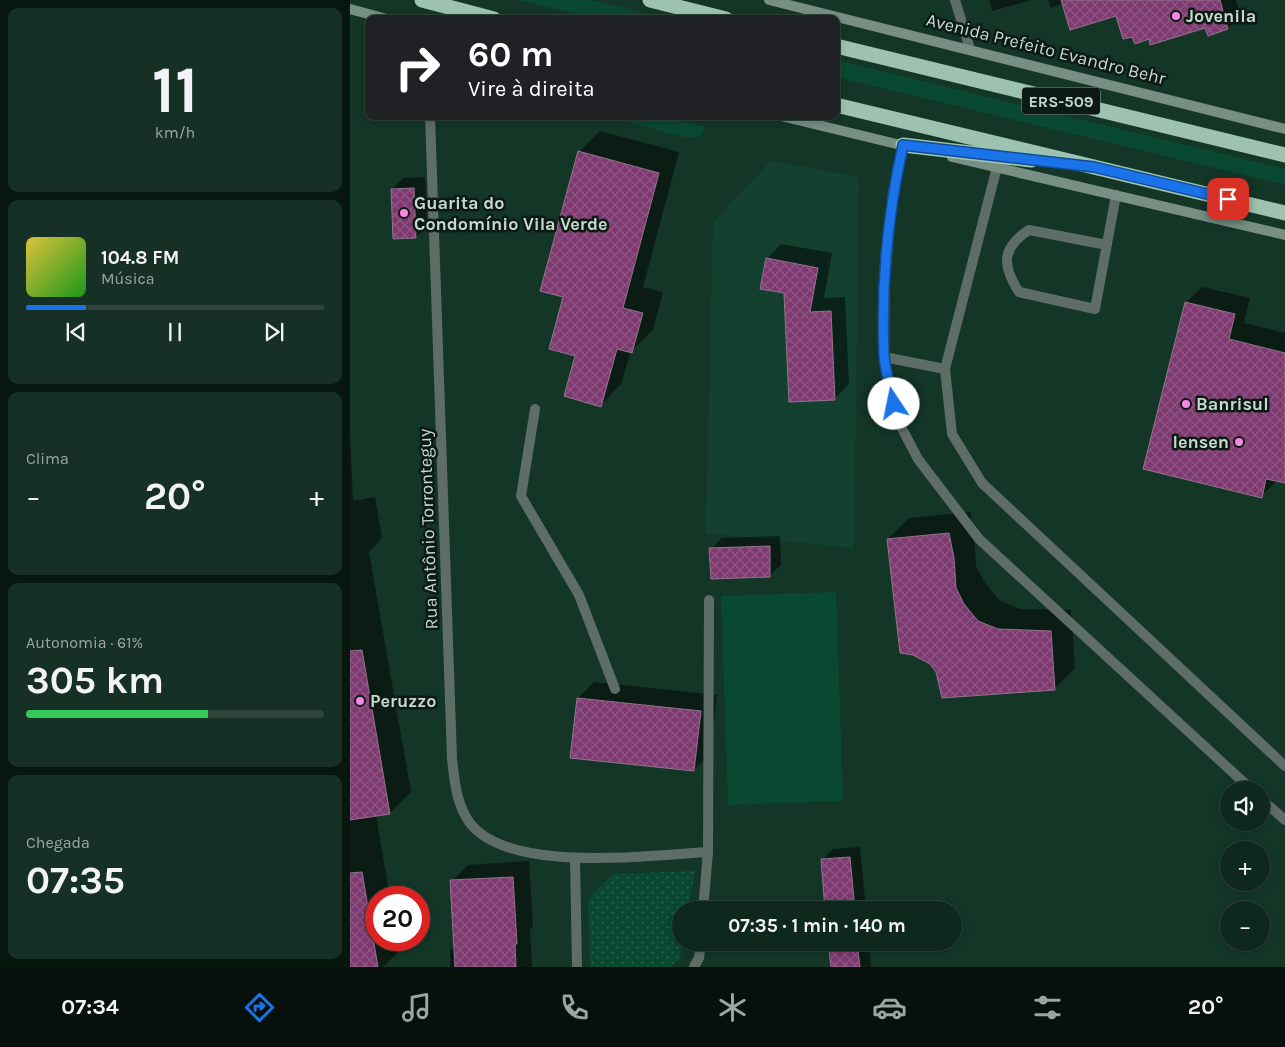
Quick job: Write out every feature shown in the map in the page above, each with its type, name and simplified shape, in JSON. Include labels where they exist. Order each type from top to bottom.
[{"type":"highway","points":[[422,0],[479,15]]},
{"type":"highway","points":[[650,0],[710,15]]},
{"type":"highway","name":"ERS-509","points":[[840,47],[1285,156]]},
{"type":"highway","points":[[840,106],[1285,213]]},
{"type":"highway","points":[[903,145],[1094,167]]},
{"type":"main road","name":"Avenida Prefeito Evandro Behr","points":[[769,0],[831,15]]},
{"type":"main road","points":[[350,9],[371,15]]},
{"type":"main road","name":"Avenida Prefeito Evandro Behr","points":[[840,17],[1285,129]]},
{"type":"main road","points":[[798,120],[1285,235]]},
{"type":"street","points":[[955,0],[970,49]]},
{"type":"street","name":"Rua Antônio Torronteguy","points":[[430,120],[452,758],[456,790],[465,817],[478,833],[494,843],[512,850],[575,858],[708,852]]},
{"type":"street","points":[[903,145],[892,192],[885,279],[884,356],[897,419],[918,459],[979,538],[1242,781]]},
{"type":"street","points":[[997,167],[945,369],[952,434],[982,483],[1285,766]]},
{"type":"street","points":[[1107,245],[1029,230],[1014,240],[1007,258],[1009,276],[1019,292],[1095,309],[1107,245],[1116,195]]},
{"type":"street","points":[[884,356],[945,369]]},
{"type":"street","points":[[535,409],[521,496],[579,596],[615,689]]},
{"type":"street","points":[[705,901],[708,852],[709,600]]},
{"type":"street","points":[[1270,807],[1285,820]]},
{"type":"street","points":[[575,858],[577,967]]},
{"type":"street","points":[[694,967],[699,958],[700,951]]},
{"type":"shaded area","points":[[519,0],[591,0],[652,15],[580,15]]},
{"type":"shaded area","points":[[840,61],[1285,169],[1285,185],[840,78]]},
{"type":"shaded area","points":[[619,120],[679,120],[705,127],[700,137],[687,138]]},
{"type":"shaded area","points":[[771,161],[859,177],[854,548],[706,533],[713,222]]},
{"type":"shaded area","points":[[836,592],[843,801],[728,805],[721,596]]},
{"type":"shaded area","points":[[695,871],[690,901],[672,901],[672,951],[681,951],[680,958],[671,967],[590,967],[588,899],[613,874]]},
{"type":"building","points":[[1061,0],[1220,0],[1228,29],[1208,36],[1205,28],[1150,45],[1149,39],[1135,44],[1132,37],[1123,39],[1116,16],[1070,30]]},
{"type":"building","points":[[578,151],[659,173],[623,308],[643,313],[632,353],[617,349],[601,407],[564,396],[575,356],[549,349],[563,297],[540,291]]},
{"type":"building","name":"Guarita do Condomínio Vila Verde","points":[[414,188],[416,238],[393,239],[391,189]]},
{"type":"building","points":[[766,258],[818,268],[810,312],[831,311],[835,400],[789,402],[784,293],[760,289]]},
{"type":"building","points":[[1185,302],[1235,314],[1229,339],[1285,353],[1285,483],[1266,479],[1262,498],[1143,469]]},
{"type":"building","points":[[949,533],[954,558],[956,588],[964,604],[978,621],[998,629],[1051,631],[1055,690],[942,698],[936,672],[930,664],[913,655],[900,653],[887,539]]},
{"type":"building","points":[[770,546],[770,577],[711,579],[709,548]]},
{"type":"building","name":"Peruzzo","points":[[362,650],[390,814],[350,820],[350,651]]},
{"type":"building","points":[[577,698],[701,711],[694,771],[570,758]]},
{"type":"building","points":[[850,857],[854,901],[824,901],[821,859]]},
{"type":"building","points":[[362,872],[365,890],[365,951],[375,951],[378,967],[350,967],[350,873]]},
{"type":"building","points":[[513,877],[517,944],[515,944],[516,967],[455,967],[450,880]]},
{"type":"building","points":[[829,951],[858,951],[860,967],[831,967]]},
{"type":"place","name":"Jovenila","points":[[1176,16]]},
{"type":"place","name":"Guarita do Condomínio Vila Verde","points":[[404,213]]},
{"type":"place","name":"Banrisul","points":[[1186,404]]},
{"type":"place","name":"Iensen","points":[[1239,442]]},
{"type":"place","name":"Peruzzo","points":[[360,701]]},
{"type":"route","points":[[894,404],[884,356],[885,279],[892,192],[903,145],[1094,167],[1228,199]]}]
